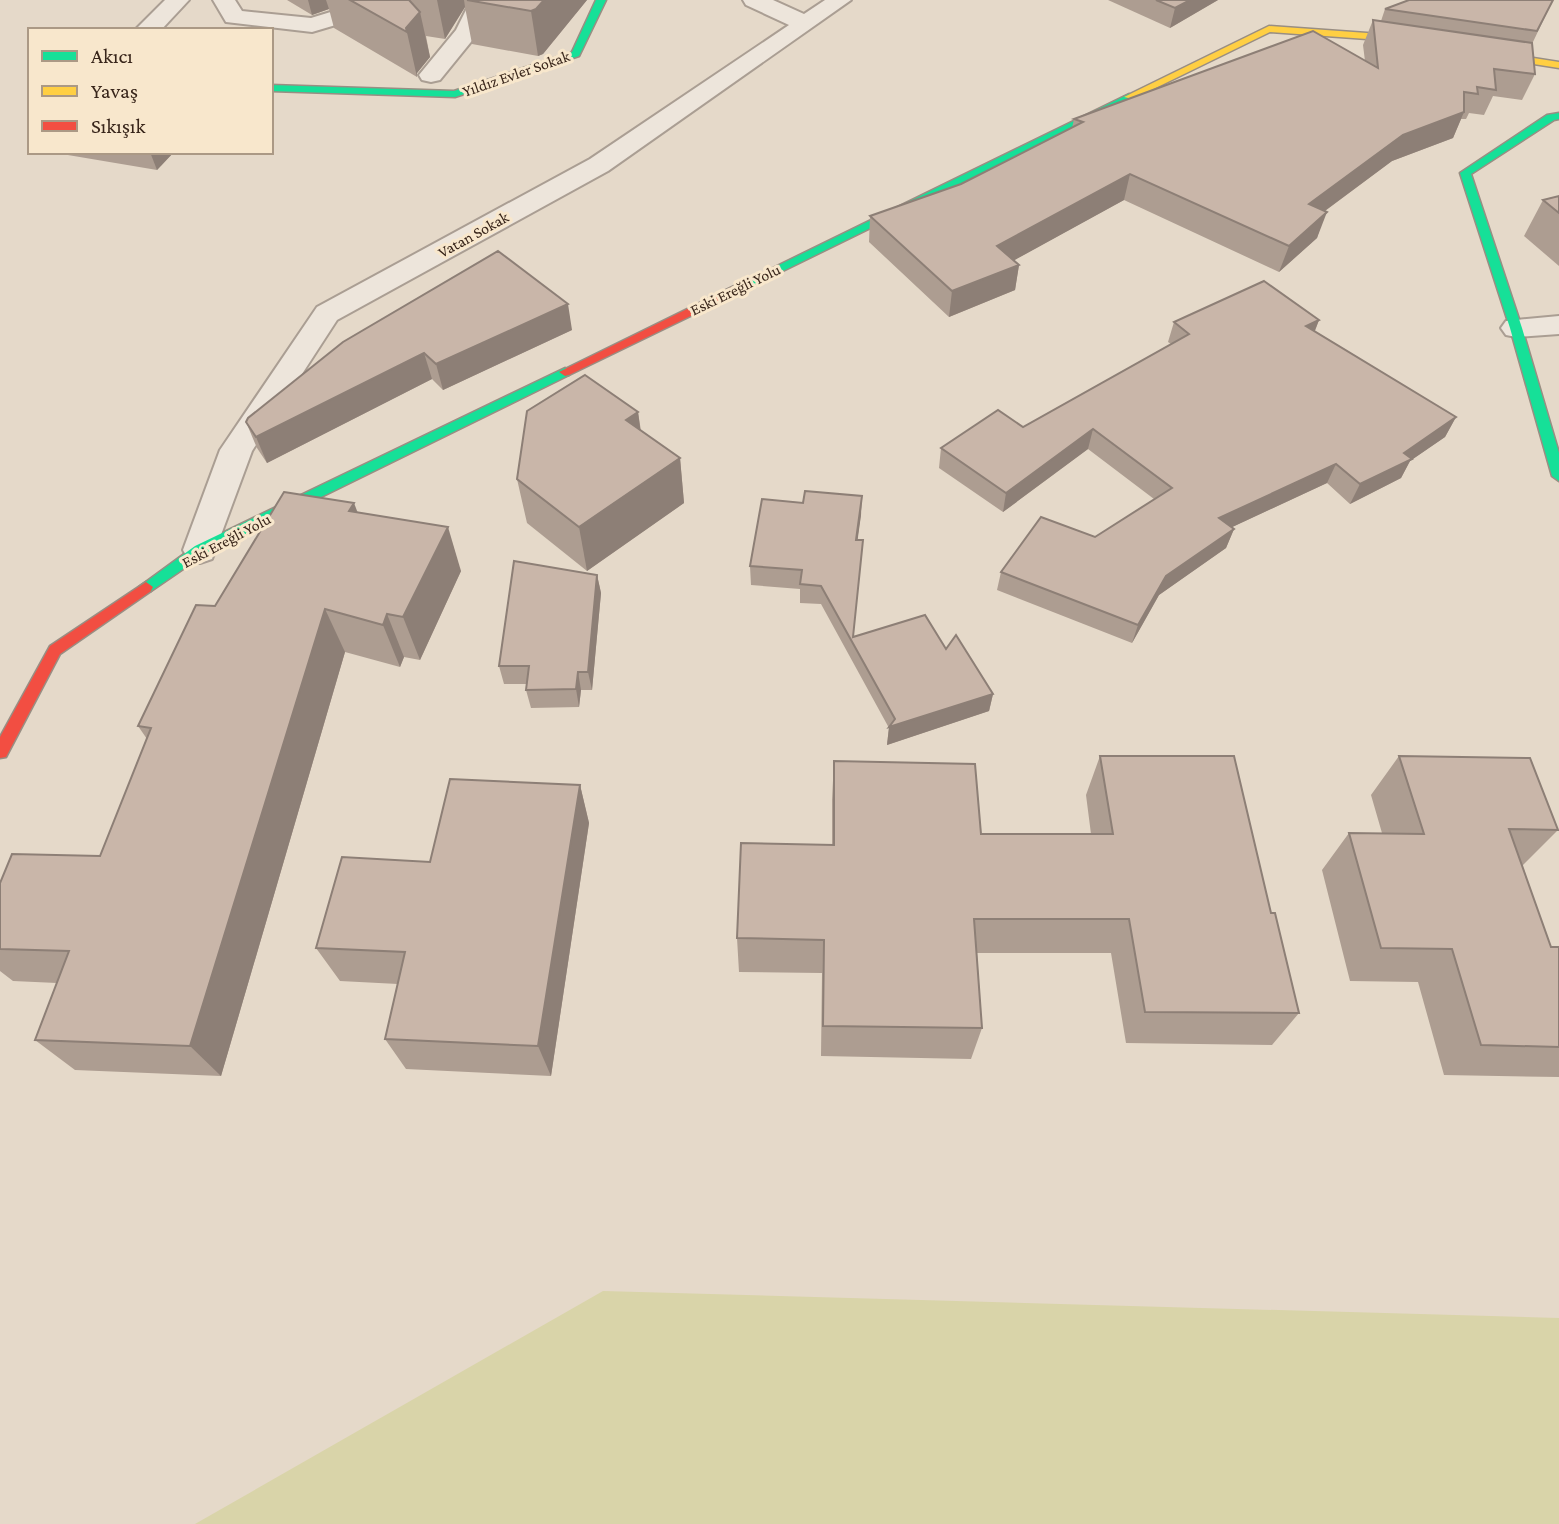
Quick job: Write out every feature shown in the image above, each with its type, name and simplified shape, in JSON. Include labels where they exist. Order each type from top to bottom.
[{"type":"street","points":[[150,28],[178,0]]},
{"type":"street","points":[[224,0],[234,17],[312,26],[368,8],[373,0]]},
{"type":"street","points":[[431,75],[467,32],[482,0]]},
{"type":"street","name":"Yıldız Evler Sokak","points":[[273,88],[455,94],[576,54],[601,0]]},
{"type":"street","points":[[754,0],[804,23]]},
{"type":"street","name":"Vatan Sokak","points":[[200,550],[236,450],[327,314],[599,164],[840,0]]},
{"type":"street","name":"Eski Ereğli Yolu","points":[[0,751],[55,650],[200,550],[1269,29],[1367,36],[1436,46]]},
{"type":"street","points":[[1463,50],[1559,65]]},
{"type":"street","points":[[1559,116],[1551,117],[1465,173],[1516,328],[1559,477]]},
{"type":"street","points":[[1516,328],[1559,325]]},
{"type":"shaded area","points":[[603,1291],[1559,1318],[1559,1524],[195,1524]]},
{"type":"building","points":[[350,0],[409,0],[420,12],[406,28],[407,32]]},
{"type":"building","points":[[467,0],[544,0],[531,11]]},
{"type":"building","points":[[1156,0],[1190,0],[1175,8]]},
{"type":"building","points":[[1409,0],[1553,0],[1537,31],[1385,9]]},
{"type":"building","points":[[1373,20],[1532,43],[1535,74],[1494,69],[1496,90],[1477,87],[1478,94],[1464,92],[1464,112],[1403,135],[1309,204],[1327,212],[1289,246],[1130,174],[997,246],[1019,265],[952,291],[870,216],[961,184],[1083,122],[1074,119],[1313,31],[1378,68]]},
{"type":"building","points":[[1559,196],[1559,213],[1543,200]]},
{"type":"building","points":[[498,251],[568,304],[436,364],[424,353],[256,437],[246,422],[248,418],[343,342]]},
{"type":"building","points":[[1264,281],[1319,320],[1306,326],[1456,417],[1404,453],[1412,459],[1360,484],[1336,464],[1219,518],[1234,529],[1166,576],[1138,625],[1001,572],[1041,517],[1095,537],[1172,488],[1093,429],[1006,493],[941,448],[998,410],[1023,427],[1189,334],[1174,322]]},
{"type":"building","points":[[585,375],[638,412],[626,420],[680,458],[579,527],[517,479],[527,411]]},
{"type":"building","points":[[805,491],[862,496],[856,540],[863,540],[853,637],[925,615],[946,649],[956,635],[993,694],[889,727],[895,719],[821,586],[800,584],[802,570],[750,566],[762,499],[803,503]]},
{"type":"building","points":[[284,492],[354,503],[349,511],[448,527],[403,617],[387,614],[383,625],[325,609],[190,1046],[35,1040],[69,951],[0,949],[0,883],[12,854],[100,856],[151,728],[138,726],[196,605],[215,606]]},
{"type":"building","points":[[514,561],[597,575],[588,672],[578,672],[576,689],[526,690],[529,666],[499,666]]},
{"type":"building","points":[[1100,756],[1234,756],[1271,913],[1275,913],[1299,1013],[1145,1012],[1129,919],[974,919],[982,1028],[823,1026],[824,940],[737,938],[741,843],[834,845],[834,761],[975,764],[981,834],[1113,834]]},
{"type":"building","points":[[1399,756],[1530,758],[1558,830],[1509,829],[1551,947],[1559,947],[1559,1047],[1481,1045],[1452,949],[1381,948],[1349,833],[1424,834]]},
{"type":"building","points":[[450,779],[580,785],[538,1046],[385,1039],[405,952],[316,948],[342,857],[430,862]]},
{"type":"traffic: fast","points":[[273,88],[455,94],[576,54],[601,0]]},
{"type":"traffic: fast","points":[[736,289],[1129,97]]},
{"type":"traffic: fast","points":[[1559,116],[1551,117],[1465,173],[1516,328],[1559,476]]},
{"type":"traffic: fast","points":[[146,587],[200,550],[565,372]]},
{"type":"traffic: slow","points":[[1129,97],[1269,29],[1367,36],[1418,44]]},
{"type":"traffic: slow","points":[[1481,53],[1559,65]]},
{"type":"traffic: jam","points":[[565,372],[736,289]]},
{"type":"traffic: jam","points":[[0,752],[55,650],[146,587]]}]
